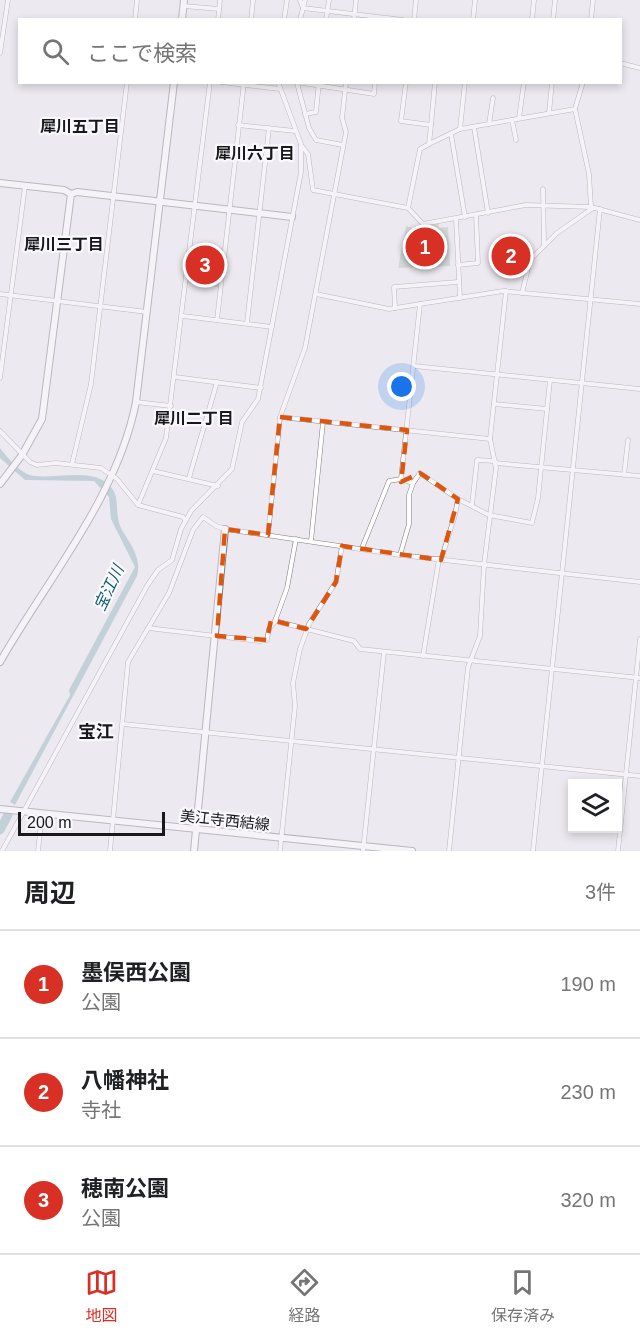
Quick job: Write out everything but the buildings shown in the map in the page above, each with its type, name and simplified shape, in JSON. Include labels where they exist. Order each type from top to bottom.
[{"type":"street","points":[[0,53],[8,0]]},
{"type":"street","points":[[135,18],[137,0]]},
{"type":"street","points":[[218,18],[220,0]]},
{"type":"street","points":[[251,18],[254,0]]},
{"type":"street","points":[[284,18],[287,0]]},
{"type":"street","points":[[300,0],[303,8]]},
{"type":"street","points":[[300,18],[304,0]]},
{"type":"street","points":[[326,18],[329,0]]},
{"type":"street","points":[[354,17],[356,0]]},
{"type":"street","points":[[414,18],[416,0]]},
{"type":"street","points":[[473,18],[475,0]]},
{"type":"street","points":[[532,18],[534,0]]},
{"type":"street","points":[[553,18],[555,0]]},
{"type":"street","points":[[591,18],[593,0]]},
{"type":"street","points":[[182,18],[184,3],[219,9]]},
{"type":"street","points":[[303,8],[354,17],[382,18]]},
{"type":"street","points":[[622,63],[640,68]]},
{"type":"street","points":[[72,464],[91,384],[128,84]]},
{"type":"street","points":[[0,662],[103,493],[128,438],[136,402],[174,84]]},
{"type":"street","points":[[138,505],[166,438],[183,316],[210,84]]},
{"type":"street","points":[[217,320],[243,84],[280,89]]},
{"type":"street","points":[[279,84],[295,131],[308,154],[311,188],[408,208],[423,224],[526,205],[592,207],[640,220]]},
{"type":"street","points":[[296,84],[316,140],[344,145]]},
{"type":"street","points":[[268,535],[280,417],[305,348],[344,145],[346,132],[342,118],[346,84]]},
{"type":"street","points":[[305,114],[316,112],[319,85],[374,94],[375,84]]},
{"type":"street","points":[[406,84],[401,121],[431,125]]},
{"type":"street","points":[[429,144],[435,84]]},
{"type":"street","points":[[460,129],[465,84]]},
{"type":"street","points":[[519,118],[524,84]]},
{"type":"street","points":[[549,113],[552,84]]},
{"type":"street","points":[[582,84],[575,109],[589,174],[592,207]]},
{"type":"street","points":[[489,124],[493,98]]},
{"type":"street","points":[[408,208],[420,149],[460,129],[575,109]]},
{"type":"street","points":[[512,120],[516,140]]},
{"type":"street","points":[[238,125],[295,131]]},
{"type":"street","points":[[474,127],[488,213]]},
{"type":"street","points":[[247,324],[269,128]]},
{"type":"street","points":[[451,134],[465,217]]},
{"type":"street","points":[[3,851],[147,586],[158,570],[172,560],[185,520],[232,469],[242,422],[258,399],[261,388],[301,172],[301,144]]},
{"type":"street","points":[[0,183],[64,190],[71,194],[77,192],[114,196],[292,218]]},
{"type":"street","points":[[0,378],[25,185]]},
{"type":"street","points":[[543,189],[544,246]]},
{"type":"street","points":[[0,484],[21,456],[42,419],[71,194]]},
{"type":"street","points":[[522,292],[530,260],[573,220],[592,207]]},
{"type":"street","points":[[533,851],[600,209]]},
{"type":"street","points":[[458,265],[478,263],[476,215]]},
{"type":"street","points":[[456,219],[460,297]]},
{"type":"street","points":[[395,308],[394,288],[458,282]]},
{"type":"street","points":[[315,294],[395,308],[506,291],[640,304]]},
{"type":"street","points":[[449,851],[469,661],[480,636],[484,565],[495,462],[490,439],[506,291]]},
{"type":"street","points":[[0,294],[147,312]]},
{"type":"street","points":[[401,479],[420,304]]},
{"type":"street","points":[[183,316],[272,327]]},
{"type":"street","points":[[414,366],[640,389]]},
{"type":"street","points":[[175,377],[261,388]]},
{"type":"street","points":[[400,555],[409,524],[409,495],[412,483],[420,473],[458,499],[489,515],[532,523],[542,466],[549,380]]},
{"type":"street","points":[[189,478],[217,382]]},
{"type":"street","points":[[136,402],[171,406]]},
{"type":"street","points":[[494,404],[547,409]]},
{"type":"street","points":[[280,417],[490,439]]},
{"type":"street","points":[[311,541],[323,422]]},
{"type":"street","points":[[0,432],[21,456],[37,465],[90,465],[111,477],[138,505],[183,517],[185,520]]},
{"type":"street","points":[[624,475],[628,440]]},
{"type":"street","points":[[472,505],[477,460],[640,476]]},
{"type":"street","points":[[153,471],[218,486]]},
{"type":"street","points":[[362,548],[389,481],[401,479],[412,483]]},
{"type":"street","points":[[423,656],[440,559],[458,499]]},
{"type":"street","points":[[110,851],[128,662],[169,593],[197,523],[203,517],[225,529],[400,555],[640,582]]},
{"type":"street","points":[[194,851],[217,636],[225,529]]},
{"type":"street","points":[[148,628],[267,640],[287,588],[296,539]]},
{"type":"street","points":[[280,851],[295,706],[293,683],[306,629],[336,582],[342,546]]},
{"type":"street","points":[[275,621],[354,641],[360,649],[638,677]]},
{"type":"street","points":[[618,851],[638,677],[640,639]]},
{"type":"street","points":[[364,849],[384,652]]},
{"type":"street","points":[[123,724],[640,776]]},
{"type":"street","name":"美江寺西結線","points":[[0,809],[281,838],[364,849],[412,851]]},
{"type":"street","points":[[38,851],[42,814]]},
{"type":"highlighted area","points":[[280,417],[407,430],[401,482],[420,473],[458,499],[441,560],[342,546],[336,582],[306,629],[271,620],[267,640],[217,636],[225,529],[268,535]]},
{"type":"green space","points":[[438,223],[439,228],[448,227],[450,266],[398,268],[406,226],[417,229]]},
{"type":"green space","points":[[193,245],[222,248],[218,287],[188,283]]},
{"type":"water","name":"宝江川","points":[[0,448],[15,465],[30,475],[88,476],[106,483],[115,494],[118,519],[135,552],[138,564],[137,576],[15,805],[10,802],[70,695],[69,690],[135,567],[111,519],[109,497],[94,481],[25,480],[0,458]]},
{"type":"waterway","name":"宝江川","points":[[0,830],[8,815]]},
{"type":"place","name":"墨俣西公園","points":[[425,247]]},
{"type":"place","name":"八幡神社","points":[[511,256]]},
{"type":"place","name":"穂南公園","points":[[205,265]]},
{"type":"district","name":"犀川五丁目","points":[[80,126]]},
{"type":"district","name":"犀川六丁目","points":[[255,153]]},
{"type":"district","name":"犀川三丁目","points":[[64,244]]},
{"type":"district","name":"犀川二丁目","points":[[194,418]]},
{"type":"district","name":"宝江","points":[[96,732]]}]
